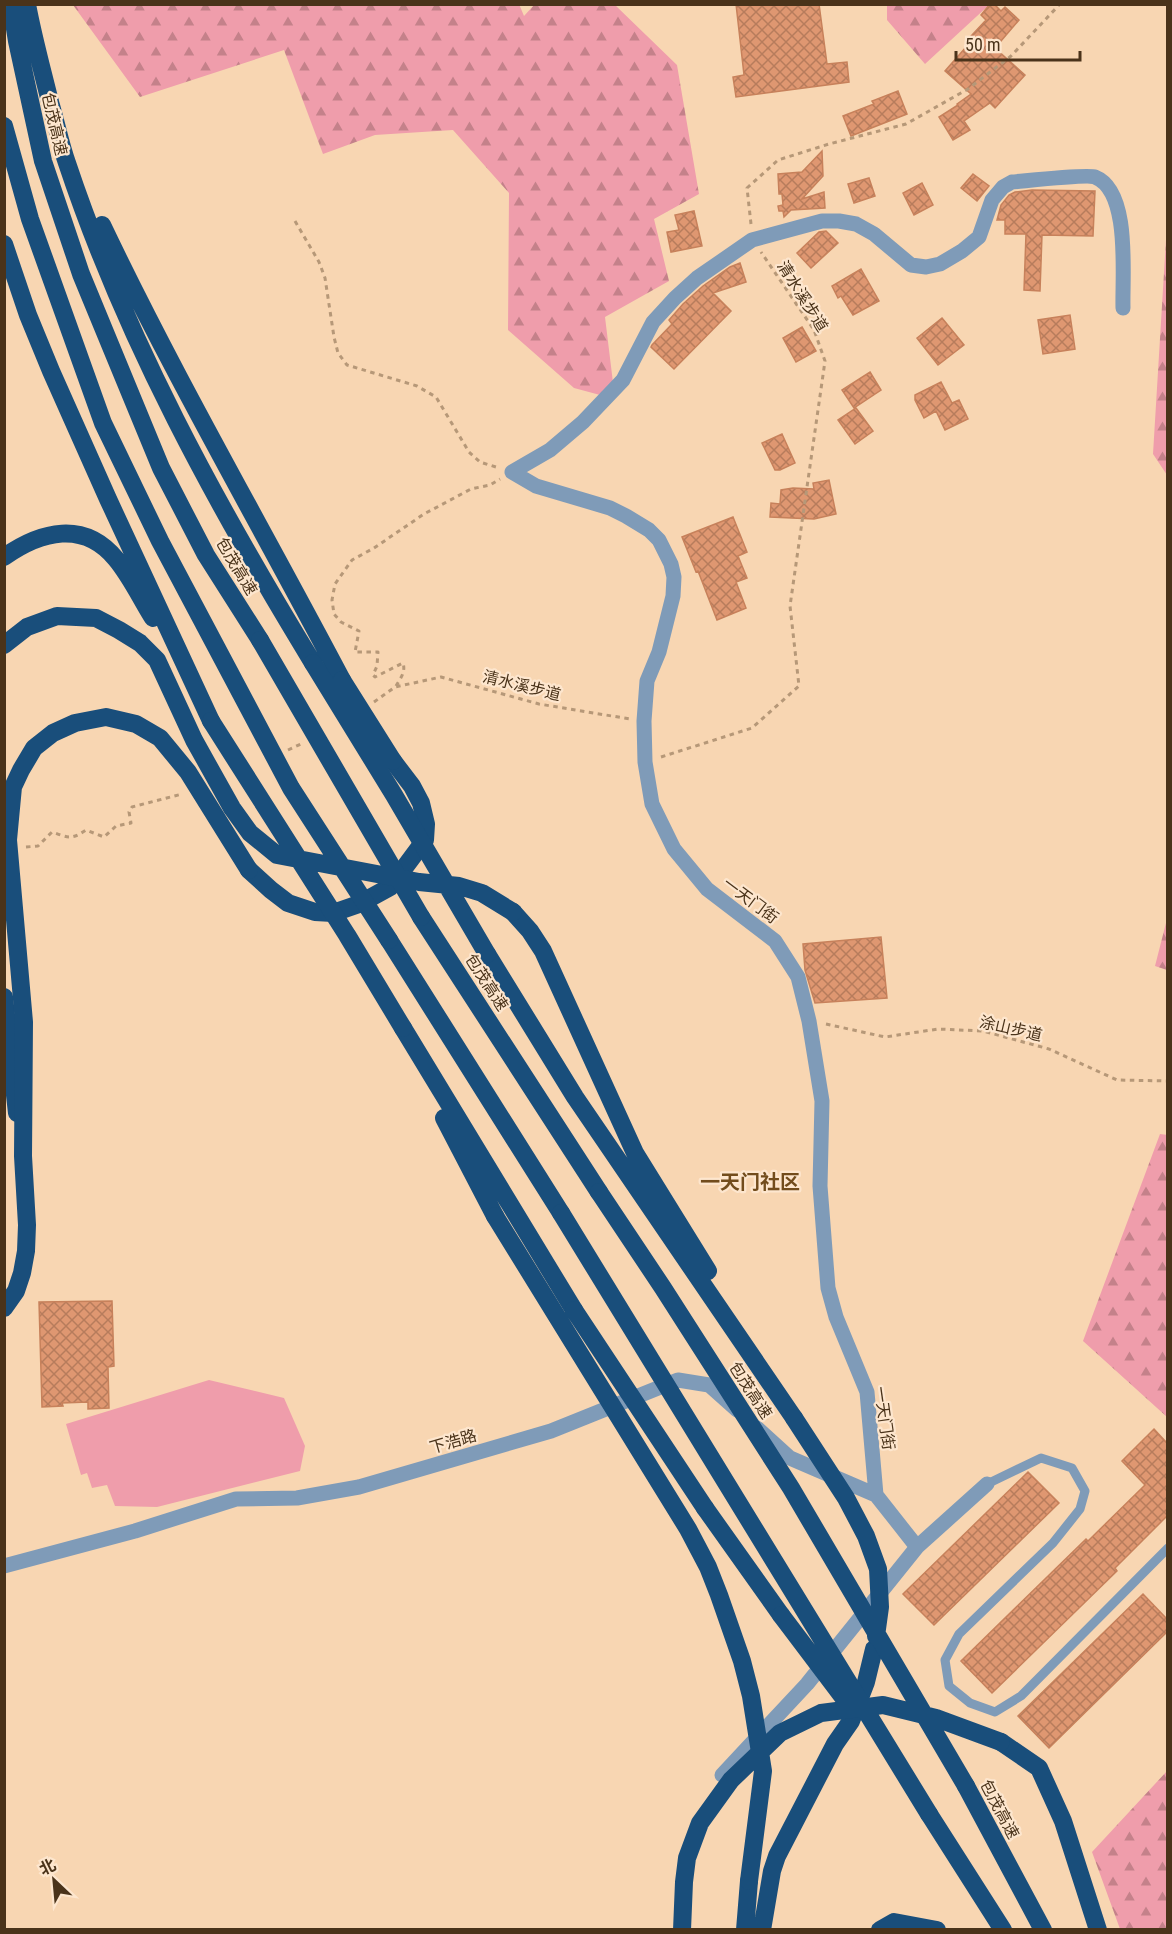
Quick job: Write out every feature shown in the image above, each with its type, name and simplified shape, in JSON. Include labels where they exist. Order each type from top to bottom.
[{"type":"highway","name":"包茂高速","points":[[11,4],[25,39],[43,160],[81,274],[161,468],[206,555],[260,640],[421,917],[791,1488],[966,1786],[1042,1929]]},
{"type":"highway","points":[[23,1156],[24,1022],[8,840],[13,787],[34,748],[53,733],[75,723],[106,717],[136,724],[160,738],[188,772],[249,870],[288,903],[315,912],[333,913],[359,904],[390,887],[425,840],[426,824],[421,803],[412,786],[393,761],[342,680],[141,308],[94,209],[25,39],[27,4]]},
{"type":"highway","points":[[46,86],[66,162],[107,270],[168,404],[218,501],[543,1048],[622,1168],[765,1374],[846,1498],[866,1536],[878,1569],[880,1607],[874,1649],[866,1682],[851,1721],[835,1744],[777,1856],[772,1871],[762,1929]]},
{"type":"highway","points":[[4,126],[30,219],[103,423],[160,541],[291,788],[561,1213],[904,1775],[1003,1929]]},
{"type":"highway","points":[[4,244],[28,315],[211,722],[347,935],[406,1034],[445,1120],[503,1211],[708,1567],[742,1661],[751,1696],[763,1771],[745,1929]]},
{"type":"highway","points":[[4,557],[40,537],[64,532],[98,541],[117,559],[181,659]]},
{"type":"highway","points":[[4,645],[27,627],[57,616],[96,618],[119,630],[140,643],[158,660],[194,740],[232,808],[250,834],[277,855],[419,882],[459,886],[482,893],[513,912],[530,931],[543,951],[635,1153],[731,1307],[765,1374]]},
{"type":"highway","points":[[4,997],[23,1156],[27,1225],[22,1273],[16,1291],[4,1308]]},
{"type":"highway","points":[[503,1211],[574,1310],[705,1508],[781,1616],[904,1775]]},
{"type":"highway","points":[[682,1929],[686,1866],[700,1823],[731,1780],[780,1733],[820,1713],[883,1705],[936,1718],[1001,1742],[1039,1768],[1063,1821],[1098,1929]]},
{"type":"highway","points":[[880,1929],[894,1922],[937,1929]]},
{"type":"street","points":[[512,472],[550,450],[583,422],[623,380],[653,322],[697,278],[752,240],[822,221],[856,224],[874,234],[911,265],[926,267],[940,264],[962,251],[979,237],[992,200],[1012,182],[1094,176],[1106,185],[1116,199],[1122,223],[1123,308]]},
{"type":"street","name":"一天门街","points":[[512,472],[536,486],[610,508],[626,516],[649,530],[659,540],[665,551],[674,577],[673,596],[659,652],[647,681],[644,721],[645,762],[652,804],[674,849],[707,889],[775,941],[798,977],[809,1021],[822,1101],[820,1186],[828,1288],[836,1317],[867,1392],[876,1495]]},
{"type":"street","name":"下浩路","points":[[4,1566],[135,1531],[236,1499],[297,1498],[359,1487],[551,1431],[678,1380],[709,1385],[790,1458],[876,1495]]},
{"type":"street","points":[[722,1775],[807,1684],[917,1547],[987,1484]]},
{"type":"street","points":[[876,1495],[917,1547]]},
{"type":"lane","points":[[987,1484],[1041,1458],[1072,1468],[1085,1491],[1080,1509],[1053,1543],[958,1634],[945,1660],[949,1686],[970,1703],[995,1712],[1021,1696],[1167,1548]]},
{"type":"path","name":"清水溪步道","points":[[645,762],[752,728],[799,686],[790,606],[825,361],[814,330],[752,240],[747,188],[778,160],[906,124],[968,89],[1011,56],[1060,4]]},
{"type":"path","points":[[295,221],[320,262],[325,278],[338,353],[347,365],[417,386],[436,397],[469,452],[480,462],[512,472]]},
{"type":"path","name":"清水溪步道","points":[[512,472],[490,485],[471,489],[424,513],[374,548],[352,560],[335,584],[332,600],[334,614],[341,622],[359,631],[355,652],[378,652],[377,666],[373,675],[375,677],[403,663],[405,667],[395,687],[441,677],[539,704],[644,721]]},
{"type":"path","points":[[38,846],[52,832],[74,838],[86,830],[104,837],[116,826],[131,823]]},
{"type":"path","name":"涂山步道","points":[[809,1021],[885,1037],[938,1029],[983,1031],[1049,1049],[1117,1080],[1167,1081]]},
{"type":"green space","points":[[519,4],[524,16],[534,5],[615,5],[677,65],[699,194],[654,219],[669,281],[605,317],[615,399],[574,388],[508,330],[509,193],[453,130],[375,135],[323,154],[284,50],[140,97],[73,5]]},
{"type":"green space","points":[[887,4],[989,5],[925,64],[887,20]]},
{"type":"green space","points":[[1167,223],[1168,474],[1167,475],[1153,454]]},
{"type":"green space","points":[[1167,919],[1167,970],[1155,966]]},
{"type":"green space","points":[[1160,1134],[1168,1135],[1167,1417],[1083,1341]]},
{"type":"green space","points":[[209,1380],[284,1398],[305,1446],[300,1471],[157,1507],[115,1506],[107,1485],[92,1488],[87,1473],[81,1475],[66,1424]]},
{"type":"green space","points":[[1167,1771],[1167,1929],[1120,1929],[1092,1852]]},
{"type":"building","points":[[736,4],[819,4],[827,64],[847,62],[849,82],[736,97],[733,77],[744,75]]},
{"type":"building","points":[[990,4],[994,4],[1001,11],[1005,7],[1019,20],[995,48],[1025,75],[995,108],[990,103],[964,121],[970,130],[953,140],[939,117],[971,94],[945,71],[974,38],[971,36],[986,20],[981,15]]},
{"type":"building","points":[[898,91],[907,114],[851,136],[843,116],[874,104],[872,101]]},
{"type":"building","points":[[822,151],[823,176],[802,199],[824,192],[825,208],[791,210],[784,217],[783,211],[779,211],[778,206],[783,205],[782,194],[779,194],[778,174],[802,172]]},
{"type":"building","points":[[973,174],[989,186],[977,201],[961,188]]},
{"type":"building","points":[[869,178],[875,196],[854,203],[848,184]]},
{"type":"building","points":[[922,183],[933,205],[914,215],[903,193]]},
{"type":"building","points":[[1032,190],[1095,191],[1093,236],[1042,235],[1040,291],[1024,290],[1026,234],[1005,234],[1005,220],[997,220],[1001,205],[1009,195]]},
{"type":"building","points":[[694,211],[702,246],[671,252],[667,232],[679,230],[675,215]]},
{"type":"building","points":[[826,231],[838,243],[811,268],[797,253],[819,232]]},
{"type":"building","points":[[740,263],[746,282],[713,293],[731,311],[674,369],[651,347],[652,345],[672,324],[669,320],[683,304],[703,286],[730,267]]},
{"type":"building","points":[[861,269],[879,301],[853,315],[841,296],[838,298],[832,286]]},
{"type":"building","points":[[1070,315],[1075,349],[1043,354],[1038,320]]},
{"type":"building","points":[[942,318],[964,345],[938,365],[917,338]]},
{"type":"building","points":[[802,327],[816,351],[796,362],[783,338]]},
{"type":"building","points":[[870,372],[881,390],[854,408],[842,390]]},
{"type":"building","points":[[941,382],[952,403],[959,400],[968,419],[945,430],[936,411],[924,418],[915,400],[915,395]]},
{"type":"building","points":[[856,408],[873,431],[855,444],[838,420]]},
{"type":"building","points":[[782,434],[795,463],[775,470],[762,443]]},
{"type":"building","points":[[829,480],[836,514],[814,519],[770,517],[771,503],[780,504],[781,490],[814,489],[813,483]]},
{"type":"building","points":[[733,517],[747,552],[738,556],[747,578],[736,582],[746,608],[717,620],[682,537]]},
{"type":"building","points":[[881,937],[887,998],[815,1003],[805,970],[803,944]]},
{"type":"building","points":[[112,1301],[114,1366],[108,1367],[109,1408],[88,1409],[88,1402],[62,1403],[63,1406],[42,1407],[39,1302]]},
{"type":"building","points":[[1154,1429],[1167,1443],[1167,1516],[1115,1568],[1117,1571],[992,1693],[961,1661],[1145,1485],[1122,1461]]},
{"type":"building","points":[[1028,1472],[1059,1503],[934,1625],[903,1594]]},
{"type":"building","points":[[1143,1594],[1167,1619],[1167,1632],[1049,1748],[1018,1716]]},
{"type":"district","name":"一天门社区","points":[[750,1182]]}]
